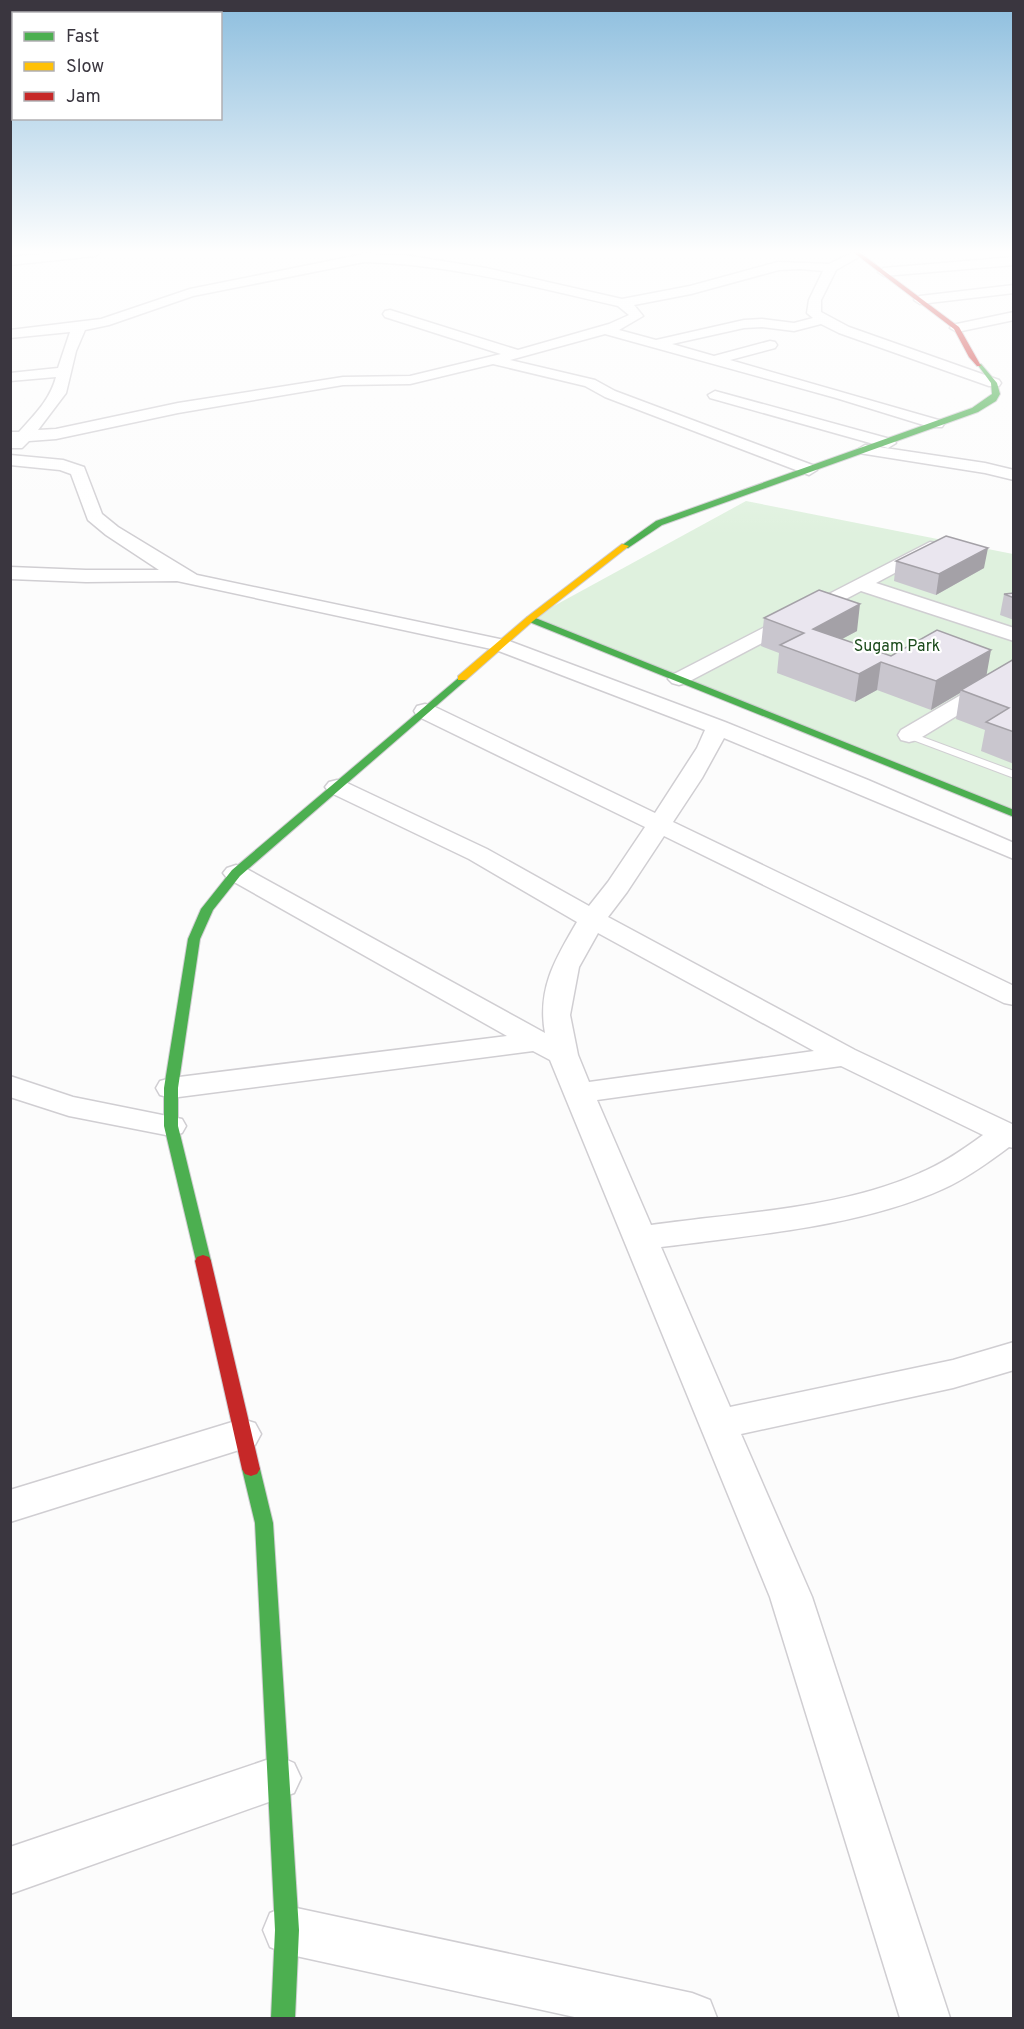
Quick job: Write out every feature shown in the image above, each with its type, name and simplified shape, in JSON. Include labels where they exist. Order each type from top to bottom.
[{"type":"street","points":[[13,447],[45,413],[58,393],[72,347]]},
{"type":"street","points":[[493,347],[516,354]]},
{"type":"street","points":[[13,447],[56,434],[178,408],[343,381],[410,380],[543,347]]},
{"type":"street","points":[[666,347],[936,424]]},
{"type":"street","points":[[711,360],[763,347]]},
{"type":"street","points":[[894,347],[994,384]]},
{"type":"street","points":[[283,2019],[287,1930],[264,1523],[171,1126],[171,1088],[194,939],[207,909],[236,873],[530,619],[594,568],[658,523],[888,443],[975,410],[993,399],[996,394],[994,384],[967,347]]},
{"type":"street","points":[[493,360],[590,383],[600,390],[644,405],[694,428],[809,470]]},
{"type":"street","points":[[10,377],[64,372]]},
{"type":"street","points":[[715,395],[888,443]]},
{"type":"street","points":[[13,447],[78,471],[94,516],[112,531],[180,575],[209,585],[502,645],[717,727],[860,785],[1014,852]]},
{"type":"street","points":[[864,450],[985,468],[1014,475]]},
{"type":"street","points":[[680,679],[932,546]]},
{"type":"street","points":[[10,573],[86,576],[180,575]]},
{"type":"street","points":[[860,584],[1014,636]]},
{"type":"street","points":[[530,619],[1014,814]]},
{"type":"street","points":[[909,735],[1010,677]]},
{"type":"street","points":[[425,711],[660,824],[843,916],[1014,997]]},
{"type":"street","points":[[550,1048],[565,967],[592,919],[618,887],[702,758],[717,727]]},
{"type":"street","points":[[337,787],[478,854],[592,919],[845,1056],[1010,1136]]},
{"type":"street","points":[[236,873],[550,1048],[579,1093],[791,1597],[925,2019]]},
{"type":"street","points":[[171,1088],[550,1048]]},
{"type":"street","points":[[579,1093],[845,1056]]},
{"type":"street","points":[[10,1085],[30,1094],[83,1110],[171,1126]]},
{"type":"street","points":[[639,1238],[808,1216],[876,1200],[932,1180],[1010,1136]]},
{"type":"street","points":[[720,1424],[953,1374],[1014,1356]]},
{"type":"street","points":[[10,1506],[242,1434]]},
{"type":"street","points":[[10,1871],[278,1778]]},
{"type":"street","points":[[287,1930],[692,2019]]},
{"type":"lane","points":[[909,735],[1014,775]]},
{"type":"green space","name":"Sugam Park","points":[[746,501],[1013,554],[1013,814],[530,619]]},
{"type":"building","points":[[946,536],[988,548],[939,574],[896,561]]},
{"type":"building","points":[[819,590],[860,604],[813,629],[891,656],[937,630],[991,650],[936,681],[881,662],[859,674],[780,645],[804,633],[764,618]]},
{"type":"building","points":[[1014,593],[1014,598],[1004,594]]},
{"type":"building","points":[[1014,659],[1014,732],[986,722],[1009,708],[961,690]]},
{"type":"traffic: fast","points":[[625,546],[659,523],[975,410],[993,399],[996,394],[994,383],[979,365]]},
{"type":"traffic: fast","points":[[530,619],[1014,814]]},
{"type":"traffic: fast","points":[[203,1261],[171,1126],[171,1088],[194,939],[207,909],[236,873],[462,678]]},
{"type":"traffic: fast","points":[[251,1469],[264,1523],[287,1930],[283,2018]]},
{"type":"traffic: slow","points":[[462,678],[530,619],[625,546]]},
{"type":"traffic: jam","points":[[967,347],[979,365]]},
{"type":"traffic: jam","points":[[203,1261],[251,1469]]}]
